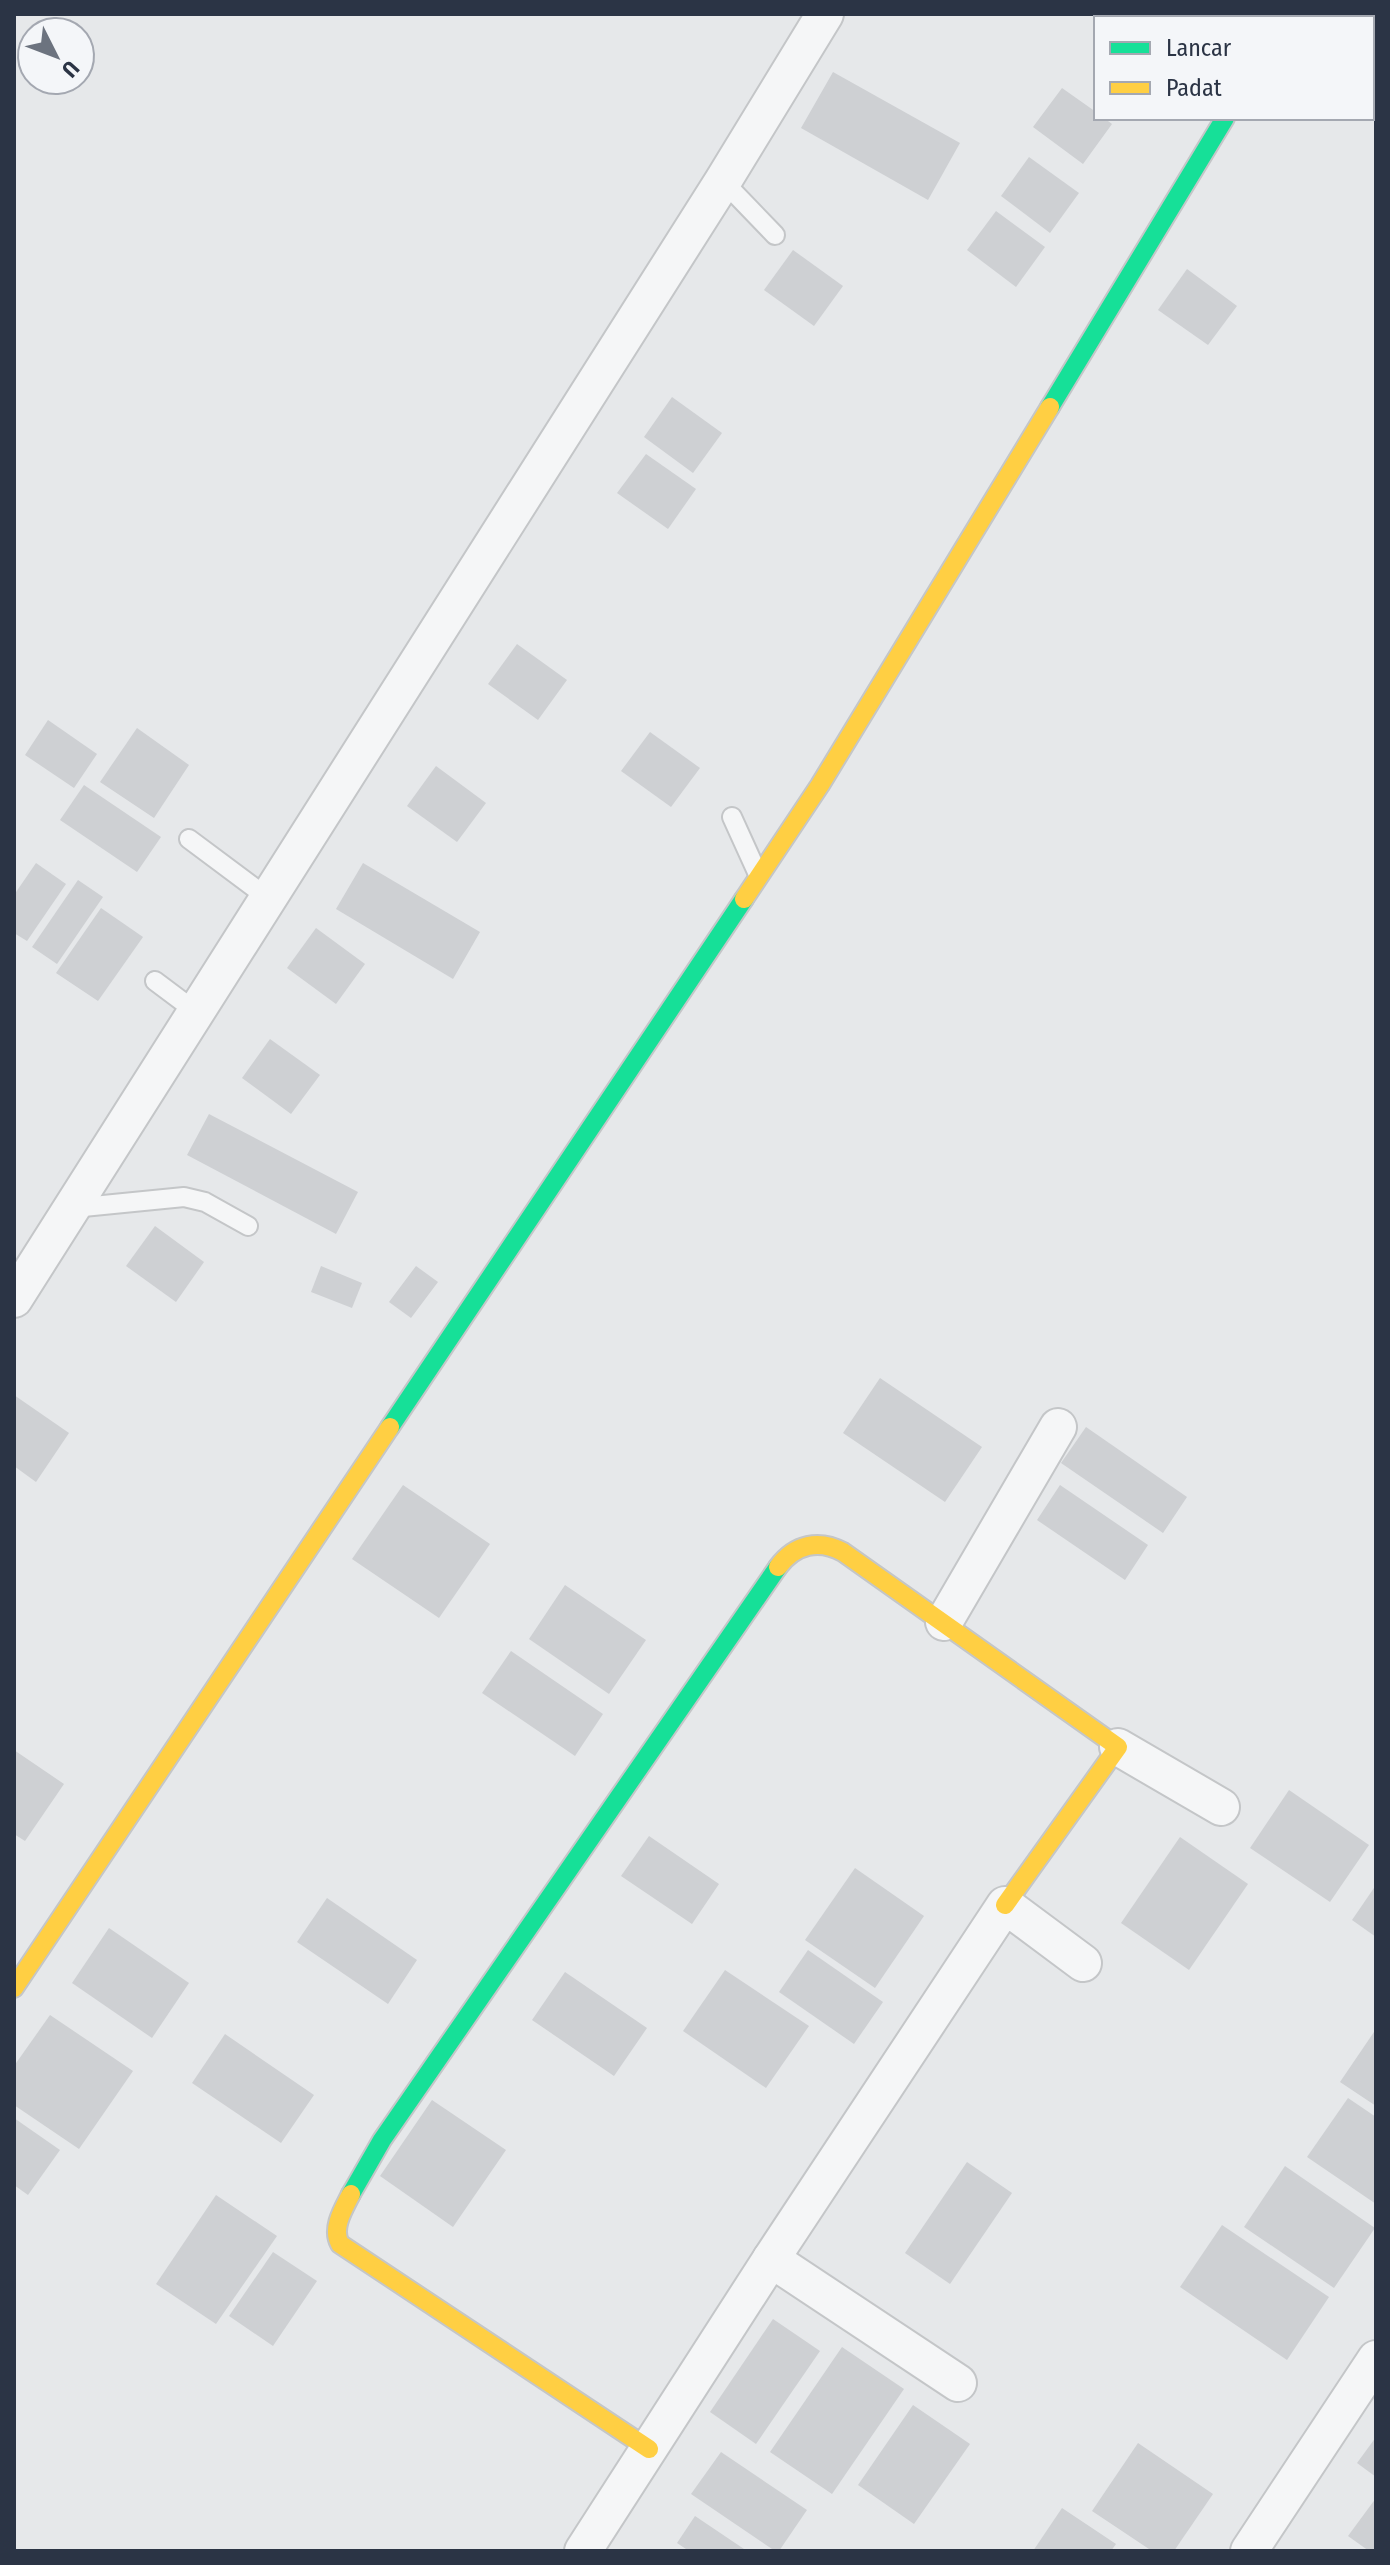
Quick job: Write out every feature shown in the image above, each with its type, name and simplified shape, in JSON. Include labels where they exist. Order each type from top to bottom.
[{"type":"street","points":[[14,1299],[723,181],[825,14]]},
{"type":"street","points":[[14,1988],[828,771],[1224,120]]},
{"type":"street","points":[[944,1622],[1058,1427]]},
{"type":"street","points":[[649,2449],[343,2246],[337,2241],[335,2233],[382,2140],[782,1562],[806,1545],[820,1541],[832,1544],[1118,1747],[1221,1807]]},
{"type":"street","points":[[583,2551],[1005,1905],[1118,1747]]},
{"type":"street","points":[[1005,1905],[1083,1963]]},
{"type":"street","points":[[771,2259],[958,2383]]},
{"type":"street","points":[[1249,2551],[1376,2359]]},
{"type":"lane","points":[[723,181],[775,235]]},
{"type":"lane","points":[[732,817],[759,877]]},
{"type":"lane","points":[[189,839],[268,898]]},
{"type":"lane","points":[[155,981],[195,1011]]},
{"type":"lane","points":[[73,1208],[184,1197],[205,1202],[248,1226]]},
{"type":"building","points":[[833,72],[960,143],[928,200],[801,128]]},
{"type":"building","points":[[1062,88],[1094,111],[1094,120],[1107,120],[1112,124],[1083,164],[1033,127]]},
{"type":"building","points":[[1029,157],[1079,193],[1050,233],[1001,196]]},
{"type":"building","points":[[996,211],[1045,247],[1016,287],[967,250]]},
{"type":"building","points":[[793,250],[843,286],[814,326],[764,290]]},
{"type":"building","points":[[1187,269],[1237,306],[1208,345],[1158,310]]},
{"type":"building","points":[[672,397],[722,433],[693,473],[644,437]]},
{"type":"building","points":[[646,454],[696,489],[668,529],[617,493]]},
{"type":"building","points":[[517,644],[567,680],[538,720],[488,684]]},
{"type":"building","points":[[48,720],[97,754],[74,788],[25,755]]},
{"type":"building","points":[[137,728],[189,765],[154,818],[100,782]]},
{"type":"building","points":[[650,732],[700,768],[671,807],[621,771]]},
{"type":"building","points":[[436,766],[486,803],[457,842],[407,806]]},
{"type":"building","points":[[84,785],[161,837],[137,872],[60,820]]},
{"type":"building","points":[[36,863],[66,884],[27,941],[14,933],[14,895]]},
{"type":"building","points":[[363,863],[480,932],[453,979],[336,909]]},
{"type":"building","points":[[78,880],[103,897],[57,964],[32,947]]},
{"type":"building","points":[[101,908],[143,937],[98,1001],[56,973]]},
{"type":"building","points":[[316,928],[365,964],[336,1004],[287,968]]},
{"type":"building","points":[[270,1039],[320,1075],[291,1114],[242,1078]]},
{"type":"building","points":[[209,1114],[358,1192],[336,1234],[187,1155]]},
{"type":"building","points":[[155,1226],[204,1262],[176,1302],[126,1266]]},
{"type":"building","points":[[321,1266],[362,1283],[352,1308],[311,1292]]},
{"type":"building","points":[[416,1266],[438,1282],[411,1318],[389,1302]]},
{"type":"building","points":[[880,1378],[982,1447],[945,1502],[843,1433]]},
{"type":"building","points":[[14,1395],[69,1433],[36,1482],[14,1466]]},
{"type":"building","points":[[1086,1427],[1187,1497],[1163,1533],[1061,1463]]},
{"type":"building","points":[[403,1485],[490,1544],[439,1618],[352,1559]]},
{"type":"building","points":[[1060,1485],[1148,1545],[1125,1580],[1037,1520]]},
{"type":"building","points":[[565,1585],[646,1640],[609,1694],[529,1639]]},
{"type":"building","points":[[511,1651],[603,1714],[575,1756],[482,1693]]},
{"type":"building","points":[[14,1750],[64,1784],[25,1841],[14,1834]]},
{"type":"building","points":[[1289,1790],[1369,1845],[1330,1902],[1250,1848]]},
{"type":"building","points":[[649,1836],[719,1884],[692,1924],[621,1876]]},
{"type":"building","points":[[1180,1837],[1248,1884],[1189,1970],[1121,1923]]},
{"type":"building","points":[[855,1868],[924,1916],[875,1988],[805,1940]]},
{"type":"building","points":[[1376,1885],[1376,1937],[1352,1920]]},
{"type":"building","points":[[327,1898],[417,1960],[388,2004],[297,1942]]},
{"type":"building","points":[[109,1928],[189,1983],[152,2038],[72,1983]]},
{"type":"building","points":[[808,1950],[883,2002],[854,2044],[779,1992]]},
{"type":"building","points":[[725,1970],[809,2026],[766,2088],[683,2031]]},
{"type":"building","points":[[565,1972],[647,2028],[614,2076],[532,2020]]},
{"type":"building","points":[[50,2015],[133,2071],[79,2149],[14,2105],[14,2066]]},
{"type":"building","points":[[1376,2029],[1376,2106],[1340,2082]]},
{"type":"building","points":[[225,2034],[314,2095],[281,2143],[192,2083]]},
{"type":"building","points":[[1348,2098],[1376,2117],[1376,2204],[1307,2157]]},
{"type":"building","points":[[432,2100],[506,2150],[453,2227],[380,2176]]},
{"type":"building","points":[[14,2118],[60,2150],[28,2195],[14,2185]]},
{"type":"building","points":[[967,2162],[1012,2193],[950,2284],[905,2253]]},
{"type":"building","points":[[1285,2166],[1375,2228],[1334,2288],[1244,2227]]},
{"type":"building","points":[[216,2195],[277,2236],[216,2324],[156,2284]]},
{"type":"building","points":[[1222,2225],[1329,2297],[1287,2360],[1180,2287]]},
{"type":"building","points":[[273,2252],[317,2281],[273,2346],[229,2316]]},
{"type":"building","points":[[773,2319],[820,2351],[756,2444],[710,2412]]},
{"type":"building","points":[[842,2347],[904,2389],[832,2494],[770,2452]]},
{"type":"building","points":[[913,2405],[970,2444],[914,2524],[858,2485]]},
{"type":"building","points":[[1376,2437],[1376,2477],[1357,2463]]},
{"type":"building","points":[[1138,2443],[1213,2494],[1174,2551],[1152,2551],[1092,2511]]},
{"type":"building","points":[[721,2452],[807,2510],[779,2551],[691,2494]]},
{"type":"building","points":[[1376,2498],[1376,2551],[1369,2551],[1348,2536]]},
{"type":"building","points":[[1062,2508],[1116,2544],[1111,2551],[1033,2551]]},
{"type":"building","points":[[695,2516],[747,2551],[689,2551],[677,2543]]},
{"type":"traffic: fast","points":[[1050,407],[1224,120]]},
{"type":"traffic: fast","points":[[390,1427],[744,899]]},
{"type":"traffic: fast","points":[[351,2194],[382,2140],[778,1567]]},
{"type":"traffic: slow","points":[[744,899],[820,785],[1050,407]]},
{"type":"traffic: slow","points":[[14,1988],[390,1427]]},
{"type":"traffic: slow","points":[[778,1567],[792,1553],[808,1546],[825,1546],[843,1552],[1118,1747],[1005,1905]]},
{"type":"traffic: slow","points":[[351,2194],[338,2225],[340,2244],[649,2449]]}]
